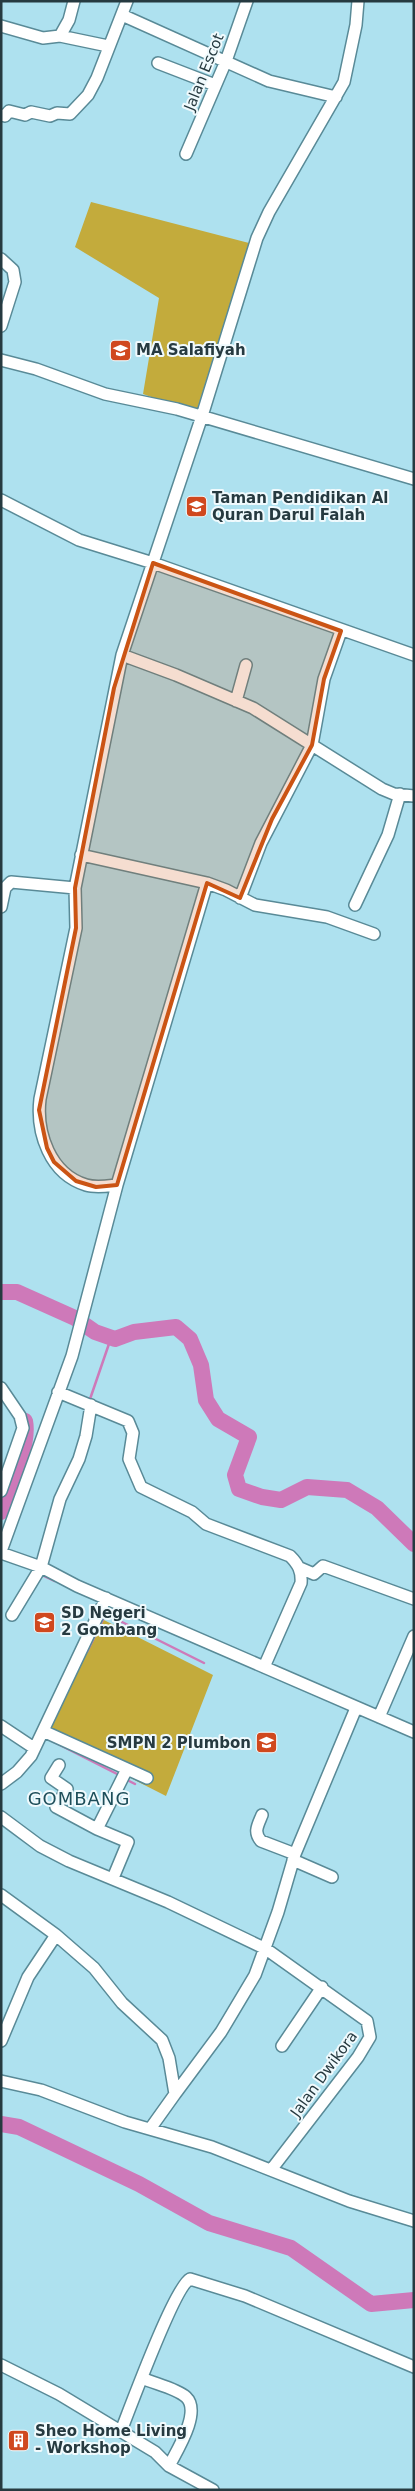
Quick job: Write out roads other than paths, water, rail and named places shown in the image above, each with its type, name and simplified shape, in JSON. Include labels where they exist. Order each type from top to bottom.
[{"type":"street","points":[[60,36],[69,20],[74,1]]},
{"type":"street","points":[[1,115],[5,116],[8,111],[25,115],[32,112],[52,116],[57,113],[70,114],[88,95],[97,78],[127,1]]},
{"type":"street","name":"Jalan Escot","points":[[186,154],[226,61],[247,1]]},
{"type":"street","points":[[117,1185],[87,1186],[64,1172],[47,1148],[39,1122],[40,1099],[76,928],[75,888],[81,855],[122,655],[202,416],[257,238],[344,82],[350,59],[358,1]]},
{"type":"street","points":[[122,16],[269,81],[336,97]]},
{"type":"street","points":[[1,26],[43,38],[60,36],[108,46]]},
{"type":"street","points":[[158,63],[215,85]]},
{"type":"street","points":[[1,259],[15,275],[15,282],[1,326]]},
{"type":"street","points":[[1,360],[36,369],[105,394],[157,403],[414,479]]},
{"type":"street","points":[[1,500],[79,540],[153,563],[341,631],[414,655]]},
{"type":"street","points":[[240,898],[261,842],[312,745],[324,679],[341,631]]},
{"type":"street","points":[[122,655],[253,708],[382,789],[414,796]]},
{"type":"street","points":[[236,700],[246,665]]},
{"type":"street","points":[[355,905],[388,835],[400,794]]},
{"type":"street","points":[[81,855],[207,883],[255,905],[327,917],[374,934]]},
{"type":"street","points":[[1,907],[5,888],[11,882],[75,888]]},
{"type":"street","points":[[207,883],[117,1185],[82,1323],[1,1552],[104,1602],[264,1667],[414,1732]]},
{"type":"street","points":[[1,1388],[20,1416],[23,1428],[1,1491]]},
{"type":"street","points":[[58,1392],[128,1421],[132,1433],[129,1459],[141,1486],[192,1512],[206,1524],[290,1556],[300,1568],[314,1574],[323,1566],[414,1599]]},
{"type":"street","points":[[12,1615],[37,1569],[60,1499],[82,1451],[88,1404]]},
{"type":"street","points":[[264,1667],[301,1583],[300,1568]]},
{"type":"street","points":[[1,1784],[25,1763],[46,1733],[104,1602]]},
{"type":"street","points":[[379,1717],[414,1636]]},
{"type":"street","points":[[150,2129],[221,2032],[240,2002],[266,1949],[294,1857],[356,1708]]},
{"type":"street","points":[[1,1726],[34,1748]]},
{"type":"street","points":[[46,1733],[124,1774],[147,1778]]},
{"type":"street","points":[[59,1765],[51,1778],[67,1789],[56,1807],[97,1829],[128,1842],[113,1878]]},
{"type":"street","points":[[97,1829],[124,1774]]},
{"type":"street","points":[[262,1816],[256,1830],[257,1837],[332,1877]]},
{"type":"street","name":"Jalan Dwikora","points":[[1,1817],[40,1846],[69,1862],[113,1878],[266,1949],[322,1987],[367,2021],[370,2028],[370,2037],[354,2063],[271,2170]]},
{"type":"street","points":[[1,1896],[56,1935],[94,1968],[122,2003],[162,2040],[169,2058],[175,2094]]},
{"type":"street","points":[[1,2041],[28,1977],[56,1935]]},
{"type":"street","points":[[282,2046],[322,1987]]},
{"type":"street","points":[[1,2081],[41,2090],[97,2113],[212,2147],[342,2198],[414,2222]]},
{"type":"street","points":[[121,2431],[173,2304],[184,2283],[190,2279],[245,2296],[414,2367]]},
{"type":"street","points":[[1,2365],[59,2394],[155,2452],[169,2466],[213,2490]]},
{"type":"street","points":[[142,2378],[184,2396],[190,2404],[191,2410],[187,2433],[169,2466]]},
{"type":"waterway","points":[[1,1292],[17,1292],[75,1318],[95,1332],[115,1339],[134,1332],[176,1327],[190,1339],[201,1365],[206,1400],[218,1419],[249,1437],[235,1475],[239,1489],[262,1497],[281,1500],[307,1487],[347,1490],[377,1508],[414,1544]]},
{"type":"waterway","points":[[89,1402],[111,1338]]},
{"type":"waterway","points":[[1,1512],[22,1454],[25,1442],[25,1421]]},
{"type":"waterway","points":[[40,1574],[55,1581]]},
{"type":"waterway","points":[[87,1652],[109,1607],[105,1605]]},
{"type":"waterway","points":[[106,1614],[204,1663]]},
{"type":"waterway","points":[[52,1741],[121,1776]]},
{"type":"waterway","points":[[125,1779],[135,1784]]},
{"type":"waterway","points":[[1,2124],[19,2127],[139,2184],[209,2223],[291,2248],[371,2304],[414,2300]]},
{"type":"place","name":"MA Salafiyah","points":[[120,350]]},
{"type":"place","name":"Taman Pendidikan Al Quran Darul Falah","points":[[196,507]]},
{"type":"place","name":"SD Negeri 2 Gombang","points":[[45,1622]]},
{"type":"place","name":"SMPN 2 Plumbon","points":[[267,1743]]},
{"type":"place","name":"Sheo Home Living - Workshop","points":[[19,2440]]},
{"type":"district","name":"GOMBANG","points":[[79,1798]]}]
